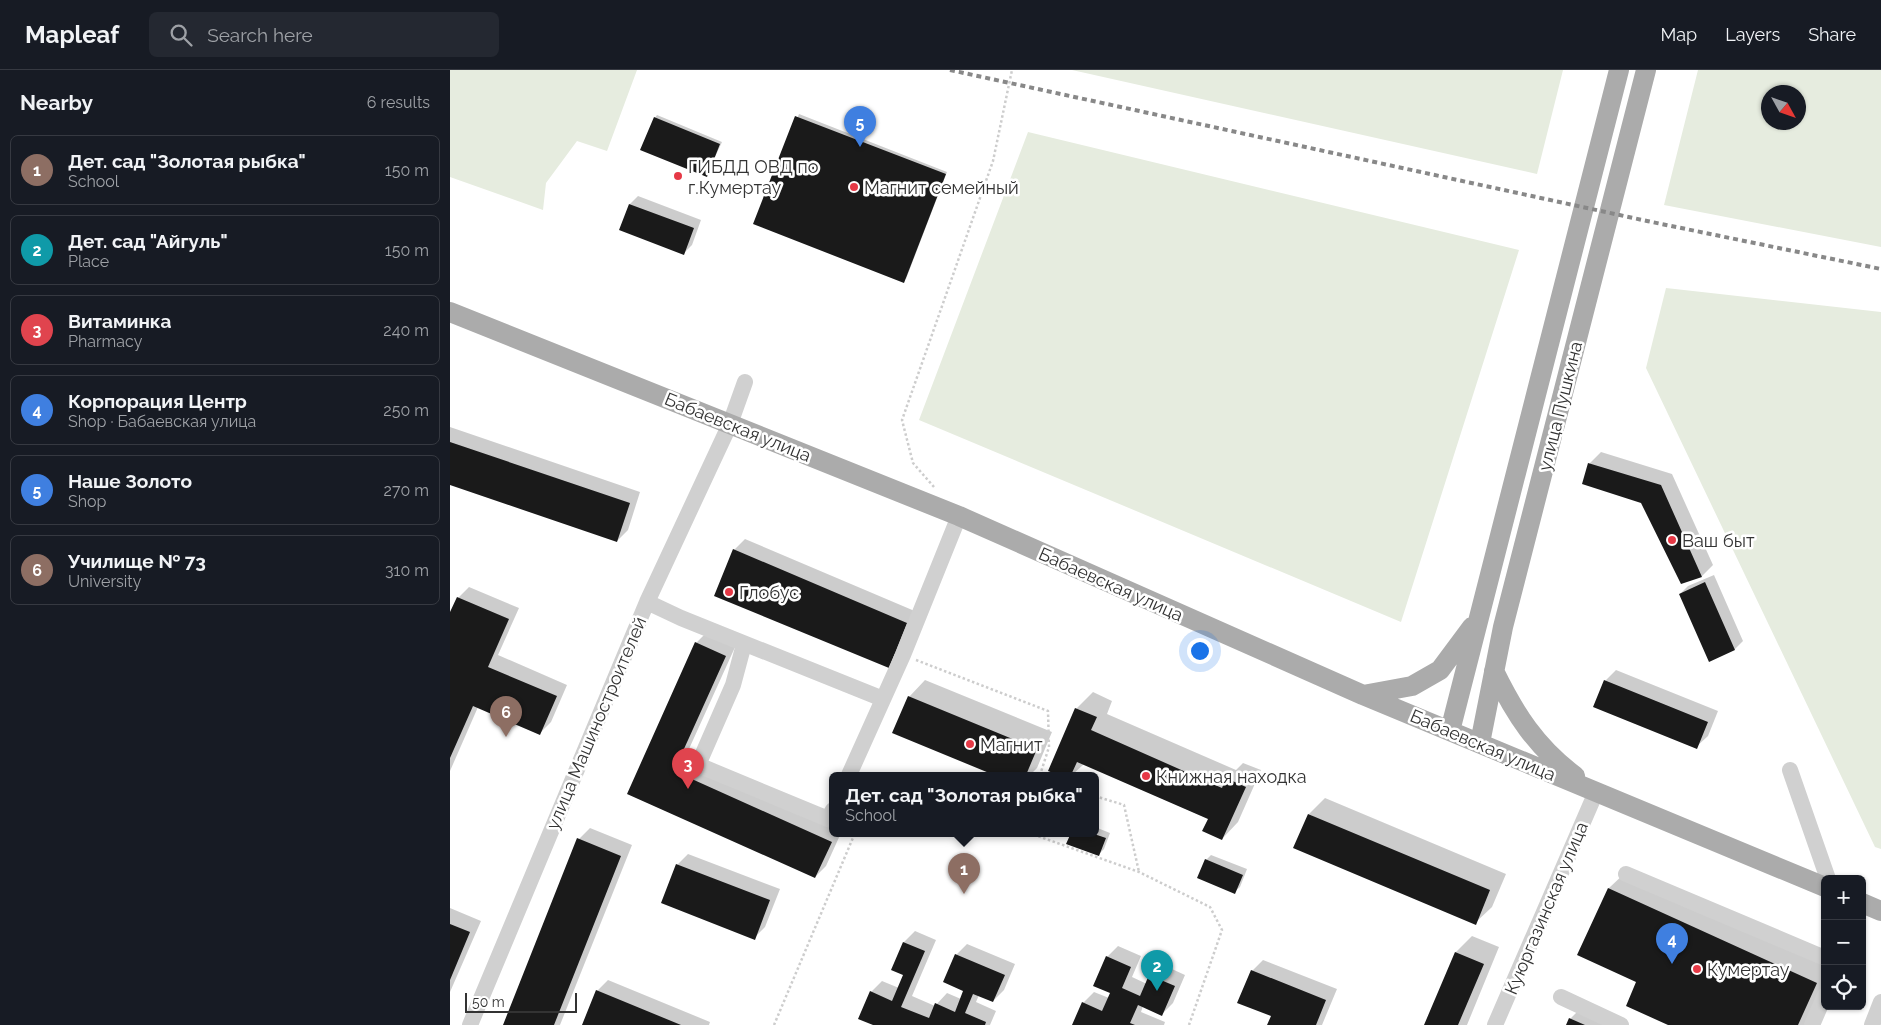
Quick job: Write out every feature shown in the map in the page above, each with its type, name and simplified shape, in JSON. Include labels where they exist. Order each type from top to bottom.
[{"type":"main road","name":"улица Пушкина","points":[[1450,731],[1619,70]]},
{"type":"main road","name":"улица Пушкина","points":[[1480,743],[1503,627],[1646,70]]},
{"type":"main road","name":"Бабаевская улица","points":[[450,312],[959,516],[1363,695],[1821,885]]},
{"type":"main road","points":[[1363,695],[1412,686],[1440,670],[1478,619]]},
{"type":"main road","points":[[1494,671],[1512,706],[1535,738],[1559,764],[1596,792]]},
{"type":"main road","points":[[1866,905],[1881,911]]},
{"type":"street","name":"улица Машиностроителей","points":[[470,1025],[647,602],[730,424],[745,382]]},
{"type":"street","points":[[850,772],[903,655],[959,516]]},
{"type":"street","points":[[647,602],[681,618],[882,699]]},
{"type":"street","points":[[744,644],[733,685],[698,765],[828,819],[829,817]]},
{"type":"street","points":[[1790,770],[1827,875]]},
{"type":"street","name":"Куюргазинская улица","points":[[1496,1025],[1596,792]]},
{"type":"street","points":[[1626,874],[1821,956]]},
{"type":"street","points":[[1561,997],[1621,1025]]},
{"type":"street","points":[[1872,1025],[1881,1002]]},
{"type":"street","points":[[1812,1025],[1821,1004]]},
{"type":"path","points":[[936,490],[913,463],[902,420],[993,161],[1012,70]]},
{"type":"path","points":[[903,655],[1048,712],[1048,747],[1041,772]]},
{"type":"path","points":[[1099,797],[1124,805],[1139,872]]},
{"type":"path","points":[[774,1025],[853,837]]},
{"type":"path","points":[[1039,837],[1139,872],[1210,907],[1222,930],[1189,1025]]},
{"type":"shaded area","points":[[450,70],[637,70],[607,151],[577,141],[546,183],[543,210],[450,177]]},
{"type":"shaded area","points":[[1072,70],[1563,70],[1537,174]]},
{"type":"shaded area","points":[[1698,70],[1881,70],[1881,247],[1664,205]]},
{"type":"shaded area","points":[[1028,132],[1519,250],[1401,622],[919,420]]},
{"type":"shaded area","points":[[1666,288],[1881,312],[1881,849],[1875,847],[1646,368]]},
{"type":"building","name":"Магнит семейный","points":[[795,116],[946,174],[904,283],[753,224]]},
{"type":"building","points":[[654,117],[720,144],[707,177],[640,150]]},
{"type":"building","points":[[629,204],[694,228],[684,255],[619,230]]},
{"type":"building","points":[[450,442],[630,503],[617,542],[450,485]]},
{"type":"building","name":"Ваш быт","points":[[1588,463],[1661,485],[1702,577],[1681,584],[1641,503],[1582,484]]},
{"type":"building","points":[[733,549],[907,623],[889,668],[714,596]]},
{"type":"building","points":[[1705,582],[1735,650],[1709,662],[1679,594]]},
{"type":"building","points":[[457,597],[509,619],[488,667],[557,696],[540,735],[473,706],[450,758],[450,612]]},
{"type":"building","points":[[695,642],[726,656],[674,771],[832,842],[815,878],[627,794]]},
{"type":"building","points":[[1604,680],[1708,722],[1697,749],[1593,707]]},
{"type":"building","points":[[908,696],[1037,749],[1027,772],[987,772],[892,733]]},
{"type":"building","points":[[1075,708],[1097,717],[1091,730],[1222,788],[1226,778],[1246,787],[1222,840],[1202,831],[1208,819],[1077,762],[1072,772],[1048,771]]},
{"type":"building","points":[[1308,814],[1490,890],[1476,925],[1293,848]]},
{"type":"building","points":[[1099,836],[1106,838],[1099,856],[1066,844],[1069,837]]},
{"type":"building","points":[[577,838],[621,856],[554,1025],[503,1025]]},
{"type":"building","points":[[1205,859],[1243,875],[1235,894],[1197,878]]},
{"type":"building","points":[[676,864],[770,900],[755,940],[661,903]]},
{"type":"building","name":"Кумертау","points":[[1608,888],[1817,983],[1798,1025],[1668,1025],[1626,1006],[1636,982],[1577,955]]},
{"type":"building","points":[[450,924],[470,932],[450,980]]},
{"type":"building","points":[[903,942],[925,951],[901,1007],[929,1018],[935,1003],[955,1012],[963,991],[943,982],[955,954],[1005,975],[993,1002],[973,994],[965,1013],[986,1022],[985,1025],[873,1025],[858,1019],[870,991],[892,1001],[903,975],[891,970]]},
{"type":"building","points":[[1455,952],[1484,964],[1458,1025],[1424,1025]]},
{"type":"building","points":[[1106,956],[1131,967],[1122,988],[1140,996],[1149,975],[1175,986],[1162,1016],[1138,1005],[1130,1023],[1135,1025],[1072,1025],[1082,1002],[1102,1011],[1110,993],[1093,986]]},
{"type":"building","points":[[1251,970],[1326,1000],[1316,1025],[1267,1025],[1271,1016],[1237,1003]]},
{"type":"building","points":[[596,990],[681,1025],[582,1025]]},
{"type":"building","points":[[1569,1018],[1585,1025],[1566,1025]]},
{"type":"railway","points":[[950,70],[1647,221],[1881,269]]},
{"type":"place","name":"Наше Золото","points":[[860,147]]},
{"type":"place","name":"ГИБДД ОВД по г.Кумертау","points":[[678,176]]},
{"type":"place","name":"Магнит семейный","points":[[854,187]]},
{"type":"place","name":"Ваш быт","points":[[1672,540]]},
{"type":"place","name":"Глобус","points":[[729,592]]},
{"type":"place","name":"Училище № 73","points":[[506,737]]},
{"type":"place","name":"Магнит","points":[[970,744]]},
{"type":"place","name":"Книжная находка","points":[[1146,776]]},
{"type":"place","name":"Витаминка","points":[[688,789]]},
{"type":"place","name":"Дет. сад \"Золотая рыбка\"","points":[[964,894]]},
{"type":"place","name":"Корпорация Центр","points":[[1672,964]]},
{"type":"place","name":"Кумертау","points":[[1697,969]]},
{"type":"place","name":"Дет. сад \"Айгуль\"","points":[[1157,991]]}]
